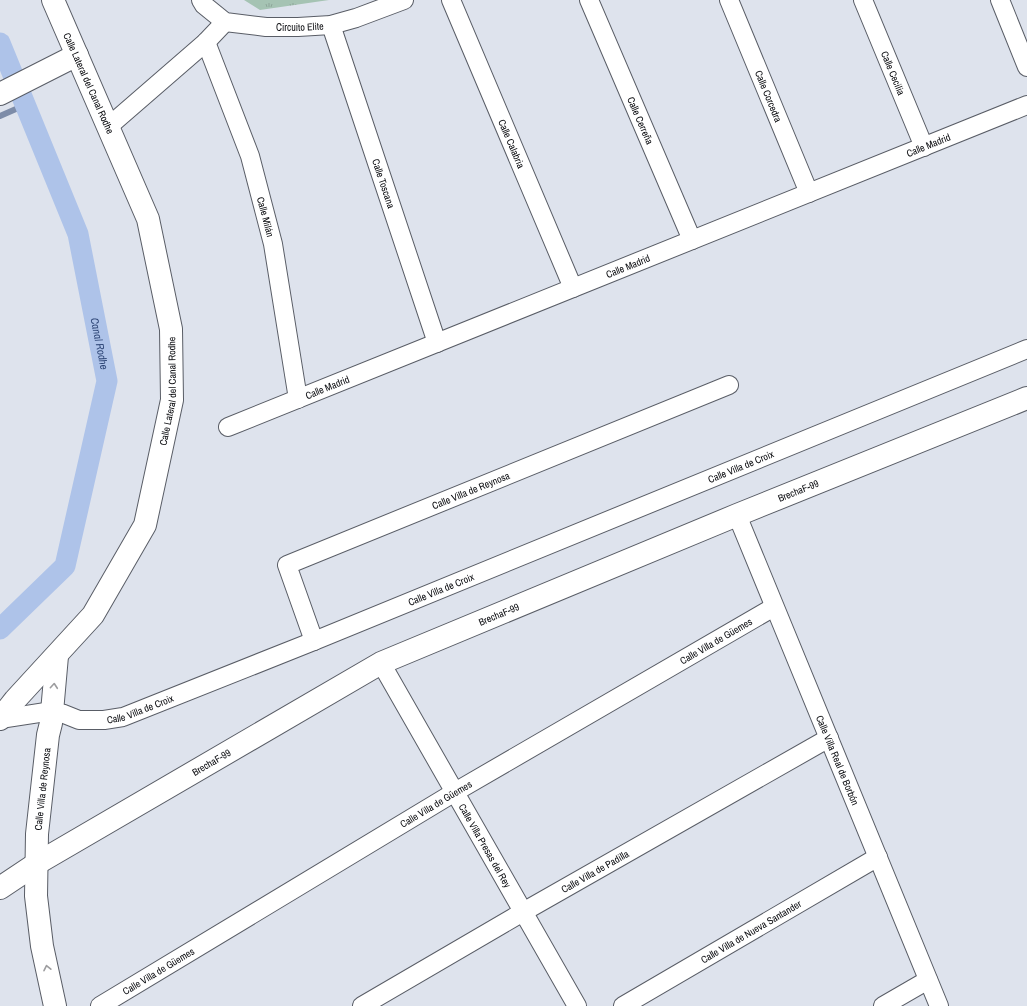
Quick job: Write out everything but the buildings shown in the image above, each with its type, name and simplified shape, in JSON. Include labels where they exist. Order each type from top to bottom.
[{"type":"street","name":"Calle Lateral del Canal Rodhe","points":[[53,0],[68,59],[108,127],[148,219],[171,329],[172,400],[145,526],[93,615],[57,656]]},
{"type":"street","points":[[108,127],[206,42],[225,22],[204,5],[201,0]]},
{"type":"street","name":"Circuito Elite","points":[[225,22],[266,27],[331,25],[356,18],[404,0]]},
{"type":"street","name":"Calle Calabria","points":[[451,0],[573,288]]},
{"type":"street","name":"Calle Cerreña","points":[[590,0],[692,240]]},
{"type":"street","name":"Calle Corcedra","points":[[730,0],[809,193]]},
{"type":"street","name":"Calle Cecilia","points":[[863,0],[924,146]]},
{"type":"street","points":[[1000,0],[1027,67]]},
{"type":"street","name":"Calle Toscana","points":[[331,25],[437,343]]},
{"type":"street","name":"Calle Milán","points":[[206,42],[252,163],[272,244],[298,399]]},
{"type":"street","points":[[0,94],[68,59]]},
{"type":"street","name":"Calle Madrid","points":[[228,427],[1027,105]]},
{"type":"street","name":"Calle Villa de Croix","points":[[52,711],[79,720],[104,720],[123,717],[314,641],[1027,349]]},
{"type":"street","name":"Calle Villa de Reynosa","points":[[314,641],[287,565],[729,385]]},
{"type":"street","name":"BrechaF-99","points":[[0,888],[36,864],[381,663],[737,515],[1027,398]]},
{"type":"street","name":"Calle Villa Real de Borbón","points":[[737,515],[939,1006]]},
{"type":"street","name":"Calle Villa de Güemes","points":[[100,1006],[455,792],[774,607]]},
{"type":"street","points":[[0,719],[15,700],[57,656]]},
{"type":"street","name":"Calle Villa de Reynosa","points":[[55,1006],[42,946],[36,896],[36,864],[37,834],[57,656]]},
{"type":"street","name":"Calle Villa Presas del Rey","points":[[381,663],[577,1006]]},
{"type":"street","points":[[0,719],[52,711]]},
{"type":"street","name":"Calle Villa de Padilla","points":[[362,1006],[523,912],[829,738]]},
{"type":"street","name":"Calle Villa de Nueva Santander","points":[[623,1006],[878,857]]},
{"type":"street","points":[[884,1006],[928,980]]},
{"type":"green space","points":[[244,0],[329,0],[260,10]]},
{"type":"waterway","name":"Canal Rodhe","points":[[0,43],[78,234],[107,381],[65,566],[0,629]]},
{"type":"waterway","points":[[0,116],[25,105]]}]
